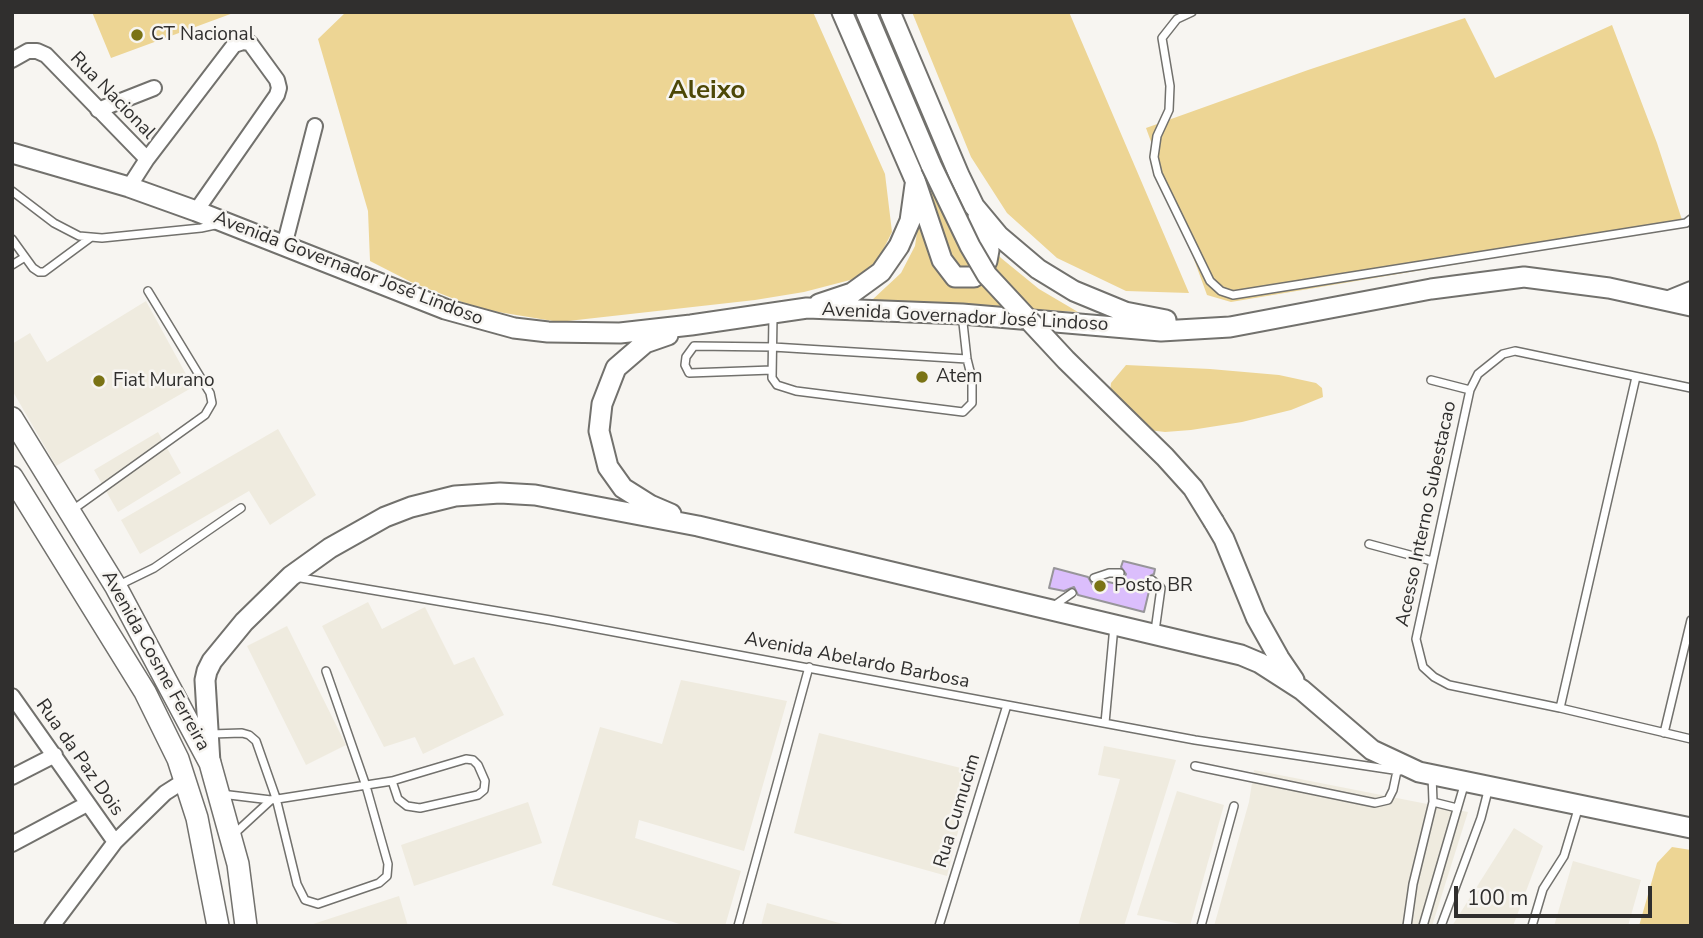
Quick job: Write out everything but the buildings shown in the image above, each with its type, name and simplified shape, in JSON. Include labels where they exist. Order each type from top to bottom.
[{"type":"main road","points":[[842,12],[915,180],[942,260],[955,277],[974,277],[982,270],[989,250],[974,206],[890,12]]},
{"type":"main road","points":[[866,12],[931,165],[987,275],[1066,360],[1166,457],[1193,488],[1224,539],[1256,617],[1279,658],[1302,691]]},
{"type":"main road","name":"Avenida Governador José Lindoso","points":[[12,153],[129,187],[445,309],[514,328],[586,334],[691,325],[807,308],[962,314],[1161,331],[1230,327],[1431,289],[1524,277],[1582,283],[1691,306]]},
{"type":"main road","points":[[807,308],[852,293],[881,272],[899,246],[910,220],[915,180]]},
{"type":"main road","points":[[974,206],[999,236],[1038,269],[1074,291],[1125,312],[1230,327]]},
{"type":"main road","points":[[691,325],[645,343],[616,368],[602,404],[599,431],[608,467],[623,488],[650,505],[698,526]]},
{"type":"main road","name":"Avenida Cosme Ferreira","points":[[12,418],[116,587],[210,763],[231,837],[246,926]]},
{"type":"main road","name":"Avenida Cosme Ferreira","points":[[12,477],[145,692],[178,759],[207,860],[218,926]]},
{"type":"main road","points":[[210,763],[205,680],[212,661],[244,622],[291,576],[330,548],[385,517],[432,501],[476,493],[535,495],[698,526],[1241,655],[1260,663],[1302,691],[1372,750],[1425,773],[1691,828]]},
{"type":"street","points":[[129,187],[147,159],[234,45],[250,43],[277,80],[277,95],[196,211]]},
{"type":"street","name":"Rua Nacional","points":[[12,60],[28,51],[46,55],[147,159]]},
{"type":"street","points":[[98,110],[154,88]]},
{"type":"street","points":[[284,246],[315,126]]},
{"type":"street","points":[[1664,300],[1691,289]]},
{"type":"street","name":"Rua da Paz Dois","points":[[12,696],[115,842]]},
{"type":"street","points":[[12,777],[55,755]]},
{"type":"street","points":[[52,926],[115,842],[165,793],[176,786],[187,784]]},
{"type":"street","points":[[12,844],[87,804]]},
{"type":"lane","points":[[1192,12],[1177,19],[1162,38],[1170,86],[1169,110],[1157,136],[1154,157],[1158,174],[1210,281],[1221,292],[1233,295],[1686,223],[1691,219]]},
{"type":"lane","points":[[12,191],[54,223],[79,236],[90,238],[201,228],[222,223]]},
{"type":"lane","points":[[12,239],[33,268],[44,272],[90,238]]},
{"type":"lane","points":[[12,265],[25,257]]},
{"type":"lane","points":[[70,512],[205,415],[212,403],[210,393],[148,291]]},
{"type":"lane","points":[[772,314],[772,378],[777,385],[796,391],[963,412],[972,403],[972,379],[962,314]]},
{"type":"lane","points":[[772,370],[689,373],[685,365],[686,357],[694,346],[773,347],[967,359]]},
{"type":"lane","name":"Acesso Interno Subestacao","points":[[1691,388],[1515,351],[1503,355],[1478,374],[1470,390],[1416,639],[1423,667],[1449,685],[1691,739]]},
{"type":"lane","points":[[1560,708],[1636,376]]},
{"type":"lane","name":"Acesso Interno Subestacao","points":[[1431,380],[1470,390]]},
{"type":"lane","points":[[116,587],[154,568],[240,508]]},
{"type":"lane","points":[[1368,544],[1432,561]]},
{"type":"lane","points":[[1094,578],[1120,573]]},
{"type":"lane","name":"Avenida Abelardo Barbosa","points":[[291,576],[550,620],[1195,740],[1425,773]]},
{"type":"lane","points":[[1152,580],[1161,588],[1155,635]]},
{"type":"lane","points":[[1048,609],[1072,593]]},
{"type":"lane","points":[[1664,733],[1691,620]]},
{"type":"lane","points":[[1105,723],[1114,625]]},
{"type":"lane","points":[[738,926],[809,667]]},
{"type":"lane","points":[[210,734],[242,733],[256,741],[297,884],[305,900],[318,904],[379,883],[387,876],[388,864],[366,786],[326,671]]},
{"type":"lane","name":"Rua Cumucim","points":[[939,926],[1007,705]]},
{"type":"lane","points":[[219,794],[274,799],[366,786],[466,759],[473,760],[478,765],[485,781],[484,790],[478,795],[420,808],[407,806],[398,799],[392,781]]},
{"type":"lane","points":[[1195,766],[1376,803],[1388,800],[1397,771]]},
{"type":"lane","points":[[1407,926],[1413,884],[1433,802],[1425,773]]},
{"type":"lane","points":[[1423,926],[1465,781]]},
{"type":"lane","points":[[1441,926],[1481,818],[1489,786]]},
{"type":"lane","points":[[231,837],[274,799]]},
{"type":"lane","points":[[1433,802],[1457,808]]},
{"type":"lane","points":[[1532,926],[1543,890],[1564,856],[1579,805]]},
{"type":"lane","points":[[1201,926],[1234,806]]},
{"type":"shaded area","name":"CT Nacional","points":[[92,12],[236,12],[111,58]]},
{"type":"shaded area","points":[[346,12],[813,12],[885,174],[892,232],[878,260],[854,279],[804,292],[755,300],[559,322],[480,309],[411,282],[370,261],[368,211],[318,39]]},
{"type":"shaded area","points":[[844,12],[872,12],[967,222],[1001,258],[1039,289],[1078,312],[872,300],[901,273],[915,246],[921,205]]},
{"type":"shaded area","points":[[912,12],[1069,12],[1189,293],[1126,291],[1057,258],[1007,213],[971,157]]},
{"type":"shaded area","points":[[1465,18],[1495,78],[1612,25],[1657,143],[1684,226],[1231,302],[1207,295],[1146,128]]},
{"type":"shaded area","points":[[146,301],[193,387],[56,466],[12,390],[12,344],[30,333],[47,362]]},
{"type":"shaded area","points":[[1126,365],[1279,375],[1316,383],[1322,388],[1323,397],[1291,410],[1242,422],[1165,432],[1140,429],[1108,409],[1111,383]]},
{"type":"shaded area","points":[[278,429],[316,495],[270,525],[249,491],[140,554],[121,520]]},
{"type":"shaded area","points":[[158,432],[181,473],[118,512],[94,470]]},
{"type":"shaded area","points":[[368,602],[382,629],[425,607],[454,665],[474,657],[504,715],[423,754],[415,737],[384,747],[322,626]]},
{"type":"shaded area","points":[[287,626],[346,745],[306,765],[247,646]]},
{"type":"shaded area","points":[[681,680],[787,701],[744,851],[639,820],[635,838],[741,871],[725,926],[686,926],[552,885],[600,727],[662,744]]},
{"type":"shaded area","points":[[819,733],[973,771],[947,876],[794,833]]},
{"type":"shaded area","points":[[1104,746],[1176,760],[1124,926],[1078,926],[1120,779],[1098,775]]},
{"type":"shaded area","points":[[1254,770],[1468,812],[1432,926],[1214,926],[1249,802]]},
{"type":"shaded area","points":[[1177,791],[1224,805],[1190,926],[1137,915]]},
{"type":"shaded area","points":[[528,802],[542,843],[414,886],[401,845]]},
{"type":"shaded area","points":[[1514,828],[1543,846],[1513,926],[1452,926]]},
{"type":"shaded area","points":[[1672,847],[1691,850],[1691,926],[1639,926],[1657,863]]},
{"type":"shaded area","points":[[1573,861],[1641,880],[1628,926],[1554,926]]},
{"type":"shaded area","points":[[399,896],[408,926],[307,926]]},
{"type":"shaded area","points":[[767,903],[850,926],[761,926]]},
{"type":"place","name":"CT Nacional","points":[[137,35]]},
{"type":"place","name":"Atem","points":[[922,377]]},
{"type":"place","name":"Fiat Murano","points":[[99,381]]},
{"type":"place","name":"Posto BR","points":[[1100,586]]},
{"type":"district","name":"Aleixo","points":[[707,92]]}]
